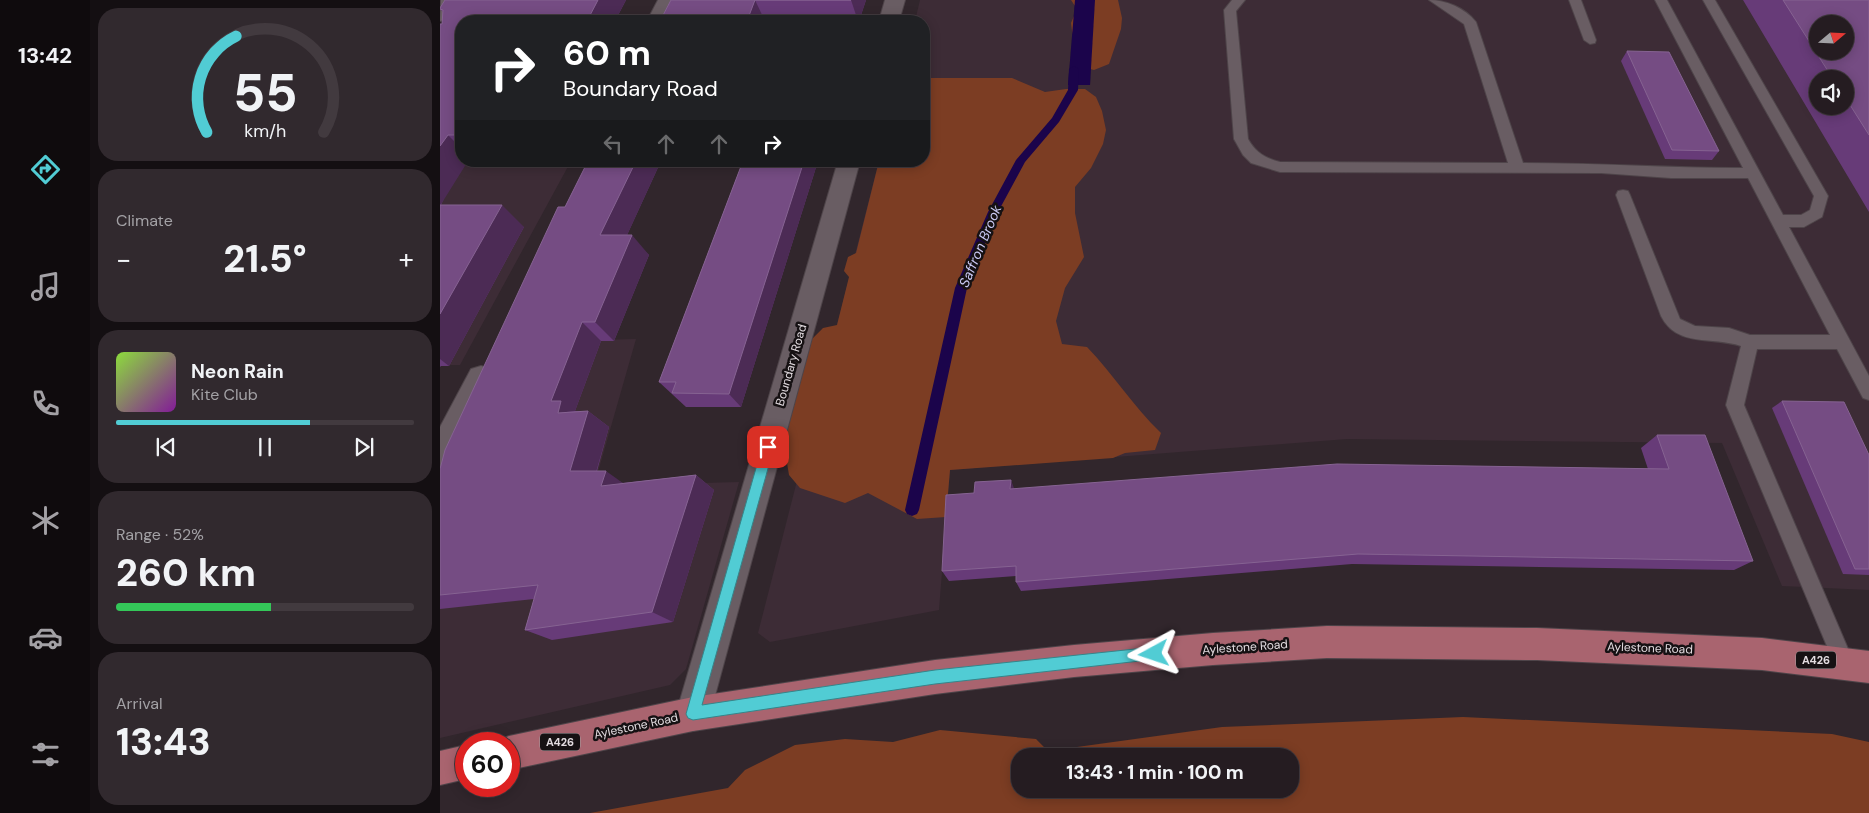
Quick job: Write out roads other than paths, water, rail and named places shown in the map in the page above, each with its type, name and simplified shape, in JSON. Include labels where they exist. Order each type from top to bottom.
[{"type":"main road","name":"Aylestone Road","points":[[520,751],[693,714],[935,677],[1064,662],[1213,649],[1327,642],[1538,644],[1762,654],[1856,665]]},
{"type":"main road","points":[[440,768],[455,765]]},
{"type":"street","points":[[440,15],[451,0]]},
{"type":"street","points":[[661,15],[668,0]]},
{"type":"street","points":[[891,15],[895,0]]},
{"type":"street","name":"Boundary Road","points":[[693,714],[847,167]]},
{"type":"street","points":[[440,455],[490,360]]},
{"type":"lane","points":[[1240,0],[1230,10],[1241,140],[1249,155],[1263,163],[1280,167],[1601,168],[1671,173],[1752,173]]},
{"type":"lane","points":[[1434,0],[1470,22],[1517,167]]},
{"type":"lane","points":[[1575,0],[1590,40]]},
{"type":"lane","points":[[1661,0],[1869,393]]},
{"type":"lane","points":[[1709,0],[1820,196],[1817,213],[1804,221],[1778,221]]},
{"type":"lane","points":[[1623,195],[1669,316],[1674,324],[1695,332],[1718,333],[1750,342],[1842,342]]},
{"type":"lane","points":[[1750,342],[1745,365],[1737,386],[1735,405],[1856,665]]},
{"type":"waterway","name":"Saffron Brook","points":[[912,510],[961,288],[993,212],[1021,160],[1056,120],[1073,90],[1074,69]]}]
